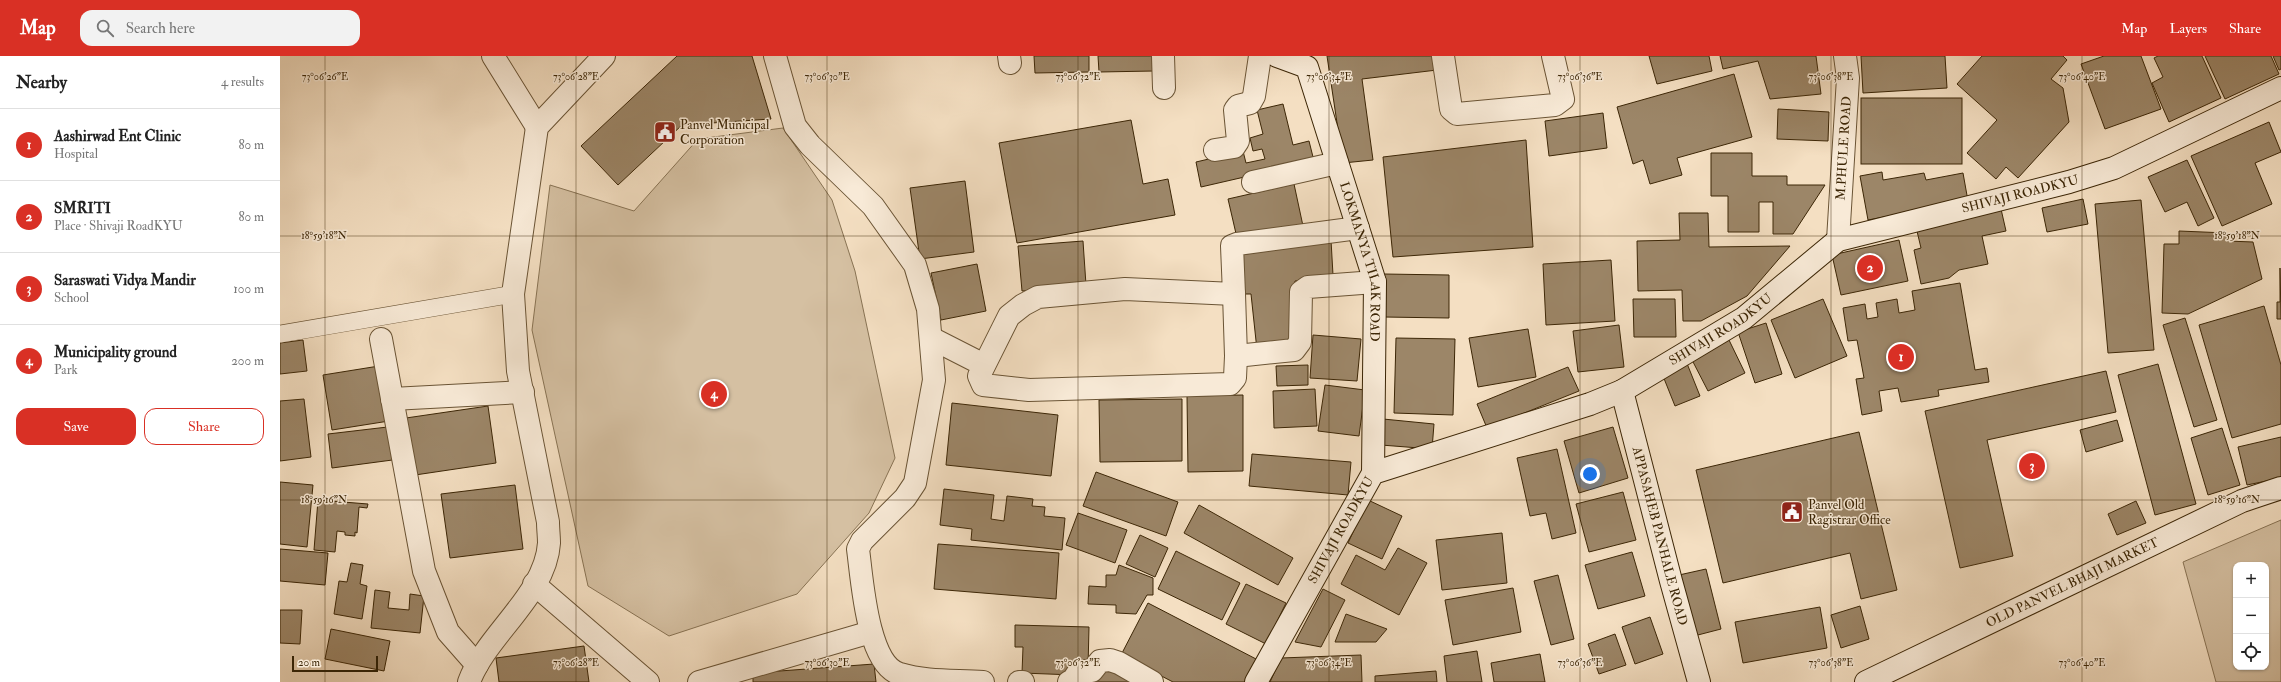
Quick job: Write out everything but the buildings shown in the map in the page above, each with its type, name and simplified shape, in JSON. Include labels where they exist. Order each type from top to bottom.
[{"type":"street","points":[[493,56],[537,127]]},
{"type":"street","points":[[381,339],[385,370],[392,399],[424,571],[448,632],[473,674],[534,584],[543,566],[549,544],[548,522],[518,370],[513,294],[537,127],[604,56]]},
{"type":"street","points":[[775,56],[795,126],[810,145],[873,206],[915,265],[928,309],[934,380],[915,483],[905,498],[862,541],[858,549],[871,632],[879,656],[899,674],[983,682]]},
{"type":"street","points":[[1163,56],[1164,88]]},
{"type":"street","points":[[1214,150],[1234,147],[1238,140],[1235,110],[1238,106],[1250,104],[1254,96],[1260,56]]},
{"type":"street","points":[[1277,56],[1307,62]]},
{"type":"street","points":[[1443,56],[1451,109],[1457,114],[1555,105],[1563,99],[1553,56]]},
{"type":"street","name":"M.PHULE ROAD","points":[[1838,240],[1848,78],[1845,56]]},
{"type":"street","name":"LOKMANYA TILAK ROAD","points":[[1307,62],[1374,282],[1373,473]]},
{"type":"street","name":"SHIVAJI ROADKYU","points":[[1256,682],[1373,473],[1590,404],[1622,391],[1744,318],[1838,240],[2069,182],[2114,168],[2281,88]]},
{"type":"street","points":[[1253,182],[1338,163]]},
{"type":"street","points":[[1234,294],[1126,289],[1038,297],[1023,305],[1009,316],[979,376],[983,385],[1029,390],[1230,384],[1235,378],[1236,356],[1234,294],[1232,246],[1237,244],[1358,228]]},
{"type":"street","points":[[1236,356],[1294,350],[1300,342],[1301,292],[1308,287],[1374,282]]},
{"type":"street","points":[[931,338],[984,365]]},
{"type":"street","name":"APPASAHEB PANHALE ROAD","points":[[1622,391],[1699,682]]},
{"type":"street","points":[[392,399],[522,392]]},
{"type":"street","name":"OLD PANVEL BHAJI MARKET","points":[[1866,682],[2242,501],[2281,488]]},
{"type":"street","points":[[534,584],[648,682]]},
{"type":"street","points":[[699,682],[871,632]]},
{"type":"street","points":[[1069,682],[1073,680],[1079,671],[1092,671],[1100,661],[1110,660],[1152,682]]},
{"type":"lane","points":[[280,334],[513,294]]},
{"type":"shaded area","points":[[783,128],[832,200],[855,271],[895,458],[869,513],[797,594],[669,636],[588,586],[532,330],[550,185],[634,211],[698,139]]},
{"type":"shaded area","points":[[2281,520],[2281,682],[2216,682],[2183,562]]},
{"type":"place","name":"Panvel Municipal Corporation","points":[[665,132]]},
{"type":"place","name":"SMRITI","points":[[1870,268]]},
{"type":"place","name":"Aashirwad Ent Clinic","points":[[1901,357]]},
{"type":"place","name":"Municipality ground","points":[[714,394]]},
{"type":"place","name":"Saraswati Vidya Mandir","points":[[2032,466]]},
{"type":"place","name":"Panvel Old Ragistrar Office","points":[[1792,512]]}]
